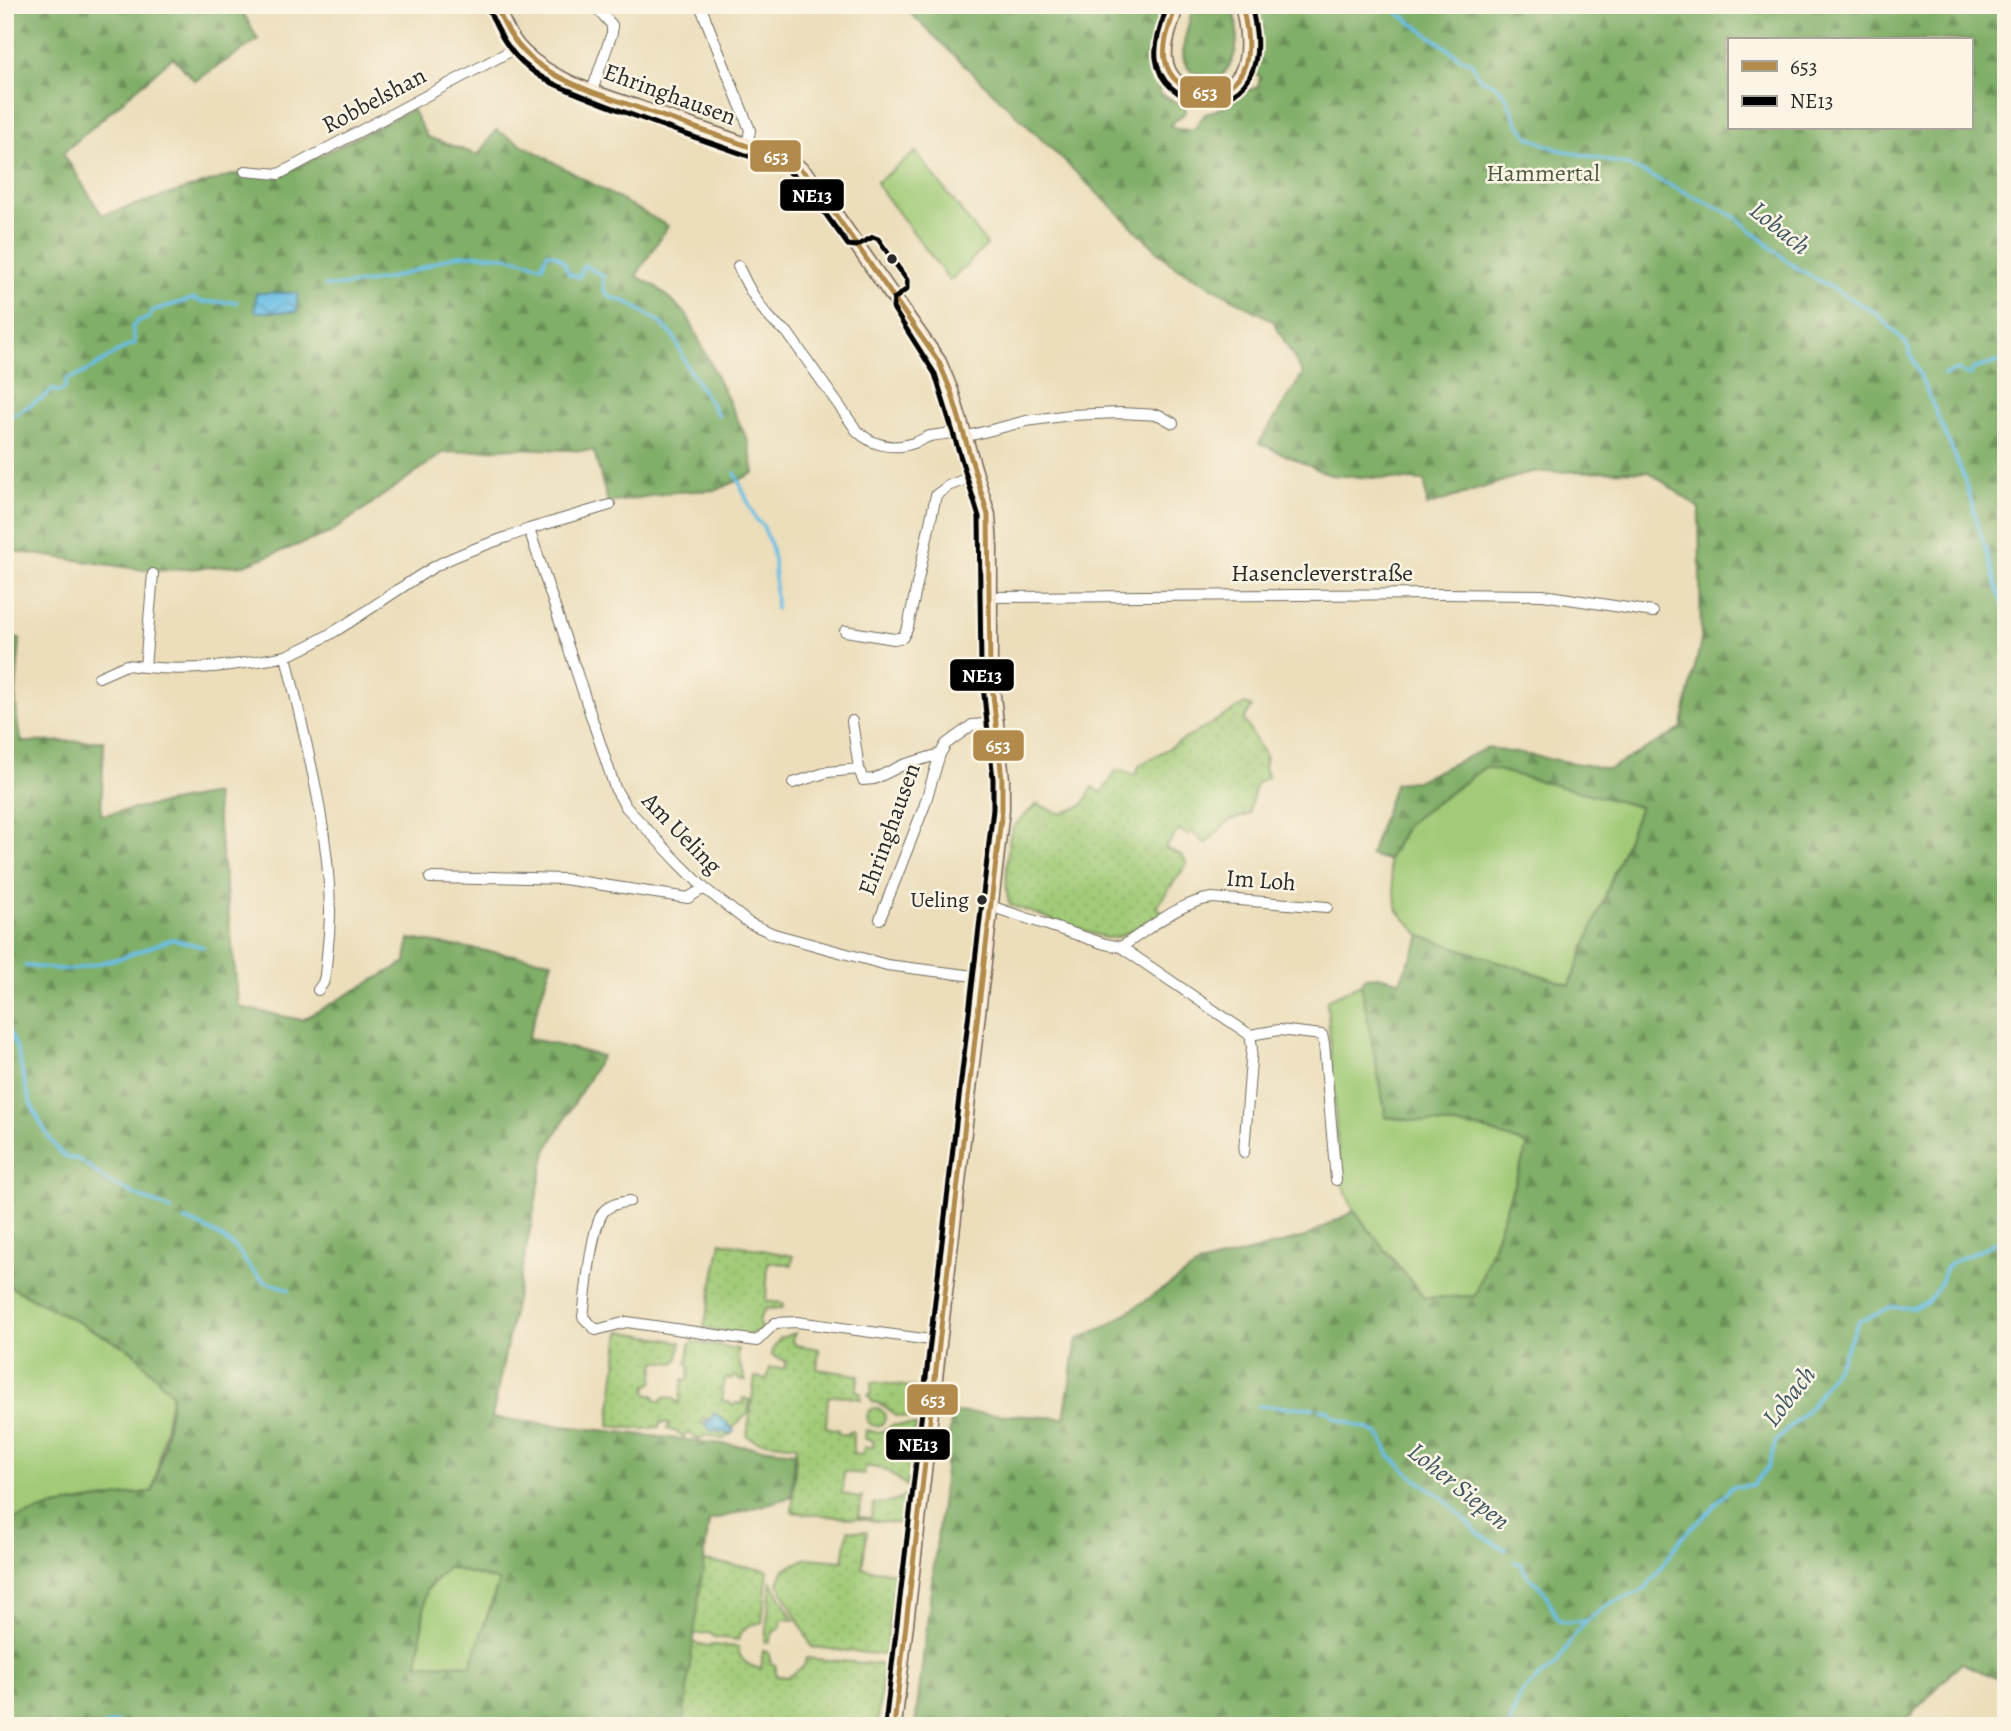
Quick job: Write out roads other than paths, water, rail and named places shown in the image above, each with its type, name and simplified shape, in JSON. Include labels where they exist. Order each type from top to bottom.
[{"type":"main road","name":"Ehringhausen","points":[[496,5],[518,47],[545,69],[592,91],[789,161],[809,177],[935,355],[951,391],[988,515],[990,667],[1003,796],[1000,836],[894,1726]]},
{"type":"main road","points":[[1176,5],[1165,49],[1168,70],[1181,87],[1203,94],[1229,87],[1242,71],[1247,44],[1242,5]]},
{"type":"street","points":[[592,91],[612,33],[612,25],[594,5]]},
{"type":"street","points":[[700,5],[750,130],[747,146]]},
{"type":"street","name":"Robbelshan","points":[[245,171],[279,174],[518,47]]},
{"type":"street","points":[[738,266],[745,282],[776,326],[786,332],[857,431],[873,443],[900,446],[933,435],[963,434],[1070,415],[1159,415],[1173,423]]},
{"type":"street","points":[[845,631],[894,639],[903,637],[908,627],[936,495],[948,486],[976,475]]},
{"type":"street","points":[[99,677],[126,665],[196,669],[230,667],[286,656],[353,622],[436,566],[529,529],[610,505]]},
{"type":"street","name":"Am Ueling","points":[[529,529],[615,788],[626,807],[704,888],[749,923],[774,934],[887,965],[982,977]]},
{"type":"street","points":[[145,667],[153,575]]},
{"type":"street","name":"Hasencleverstraße","points":[[990,597],[1543,595],[1653,612]]},
{"type":"street","points":[[286,656],[319,804],[326,850],[330,914],[325,975],[318,990]]},
{"type":"street","name":"Ehringhausen","points":[[852,721],[863,780],[874,779],[923,758],[940,754]]},
{"type":"street","name":"Ehringhausen","points":[[880,919],[924,807],[940,754],[946,744],[972,725],[996,723]]},
{"type":"street","name":"Ehringhausen","points":[[793,783],[828,772],[859,769]]},
{"type":"street","points":[[430,878],[564,879],[688,898],[704,888]]},
{"type":"street","name":"Im Loh","points":[[1121,947],[1200,899],[1327,907]]},
{"type":"street","points":[[990,906],[1121,947],[1250,1035],[1279,1030],[1321,1035],[1324,1043],[1336,1180]]},
{"type":"street","points":[[1244,1153],[1252,1047],[1250,1035]]},
{"type":"street","points":[[630,1201],[605,1210],[596,1227],[583,1317],[596,1330],[627,1322],[757,1340],[775,1323],[797,1322],[938,1341]]},
{"type":"water","points":[[256,293],[297,293],[297,312],[255,312]]},
{"type":"water","points":[[714,1413],[734,1431],[731,1434],[710,1430],[705,1425]]},
{"type":"waterway","name":"Lobach","points":[[1387,5],[1472,63],[1479,78],[1496,85],[1506,96],[1517,122],[1529,137],[1556,149],[1627,165],[1733,215],[1792,265],[1876,313],[1906,343],[1963,475],[2006,616]]},
{"type":"waterway","points":[[325,286],[383,279],[462,255],[502,256],[542,266],[547,253],[556,255],[569,274],[579,277],[584,265],[603,276],[604,291],[612,298],[627,302],[661,323],[674,337],[688,368],[718,415]]},
{"type":"waterway","points":[[5,419],[41,399],[53,389],[58,392],[64,389],[67,379],[84,373],[135,343],[132,327],[138,321],[147,319],[154,310],[193,299],[202,302],[237,302]]},
{"type":"waterway","points":[[1944,375],[1958,370],[1970,376],[1973,369],[2002,361],[2006,357]]},
{"type":"waterway","points":[[735,473],[755,518],[763,526],[771,545],[776,609]]},
{"type":"waterway","points":[[25,966],[71,970],[124,957],[172,939],[203,947]]},
{"type":"waterway","points":[[5,1026],[18,1053],[33,1109],[61,1153],[82,1162],[112,1184],[171,1210]]},
{"type":"waterway","points":[[185,1220],[228,1242],[264,1281],[289,1290]]},
{"type":"waterway","name":"Lobach","points":[[1510,1726],[1519,1696],[1556,1665],[1585,1622],[1607,1605],[1646,1589],[1682,1537],[1731,1487],[1753,1485],[1769,1465],[1776,1441],[1812,1405],[1842,1358],[1858,1322],[1891,1307],[1912,1308],[1928,1302],[1939,1286],[1945,1269],[1952,1262],[2006,1238]]},
{"type":"waterway","name":"Loher Siepen","points":[[1257,1406],[1314,1408]]},
{"type":"waterway","name":"Loher Siepen","points":[[1320,1409],[1329,1411],[1335,1418],[1371,1430],[1381,1437],[1390,1456],[1414,1478],[1441,1496],[1479,1534],[1506,1550]]},
{"type":"waterway","name":"Loher Siepen","points":[[1515,1562],[1521,1564],[1526,1574],[1543,1590],[1560,1620],[1585,1622]]},
{"type":"waterway","points":[[103,1726],[115,1723],[129,1726]]},
{"type":"place","name":"Ueling","points":[[982,900]]},
{"type":"park label","name":"Hammertal","points":[[1543,173]]}]
